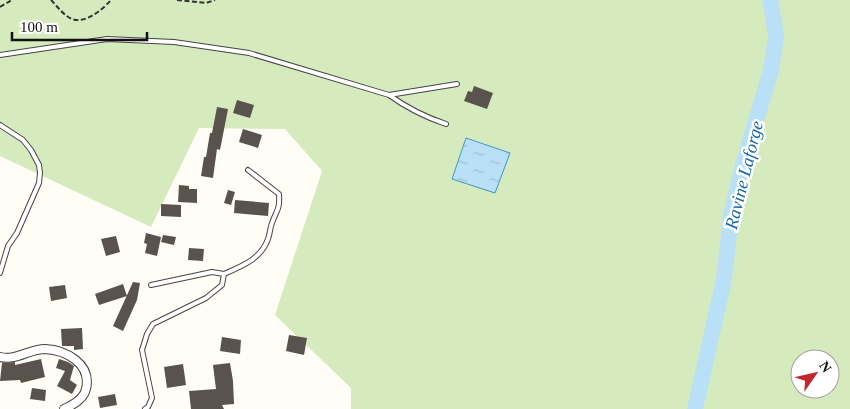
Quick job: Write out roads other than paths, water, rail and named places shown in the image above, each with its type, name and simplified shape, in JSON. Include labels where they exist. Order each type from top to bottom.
[{"type":"street","points":[[0,357],[9,359],[43,349],[61,352],[78,360],[86,373],[86,388],[81,398],[64,409]]},
{"type":"lane","points":[[0,55],[107,39],[174,42],[249,53],[389,95],[404,106],[427,118],[446,124]]},
{"type":"lane","points":[[389,95],[457,84]]},
{"type":"lane","points":[[0,125],[23,140],[39,165],[40,173],[39,183],[17,233],[8,246],[0,273]]},
{"type":"lane","points":[[151,286],[212,272],[224,274],[250,262],[262,251],[272,223],[280,208],[279,194],[248,170]]},
{"type":"lane","points":[[145,409],[152,398],[142,350],[147,334],[153,324],[206,298],[222,285],[224,274]]},
{"type":"water","points":[[466,138],[510,153],[495,193],[452,179]]},
{"type":"waterway","name":"Ravine Laforge","points":[[695,409],[724,279],[731,215],[743,165],[771,70],[776,37],[770,0]]}]
